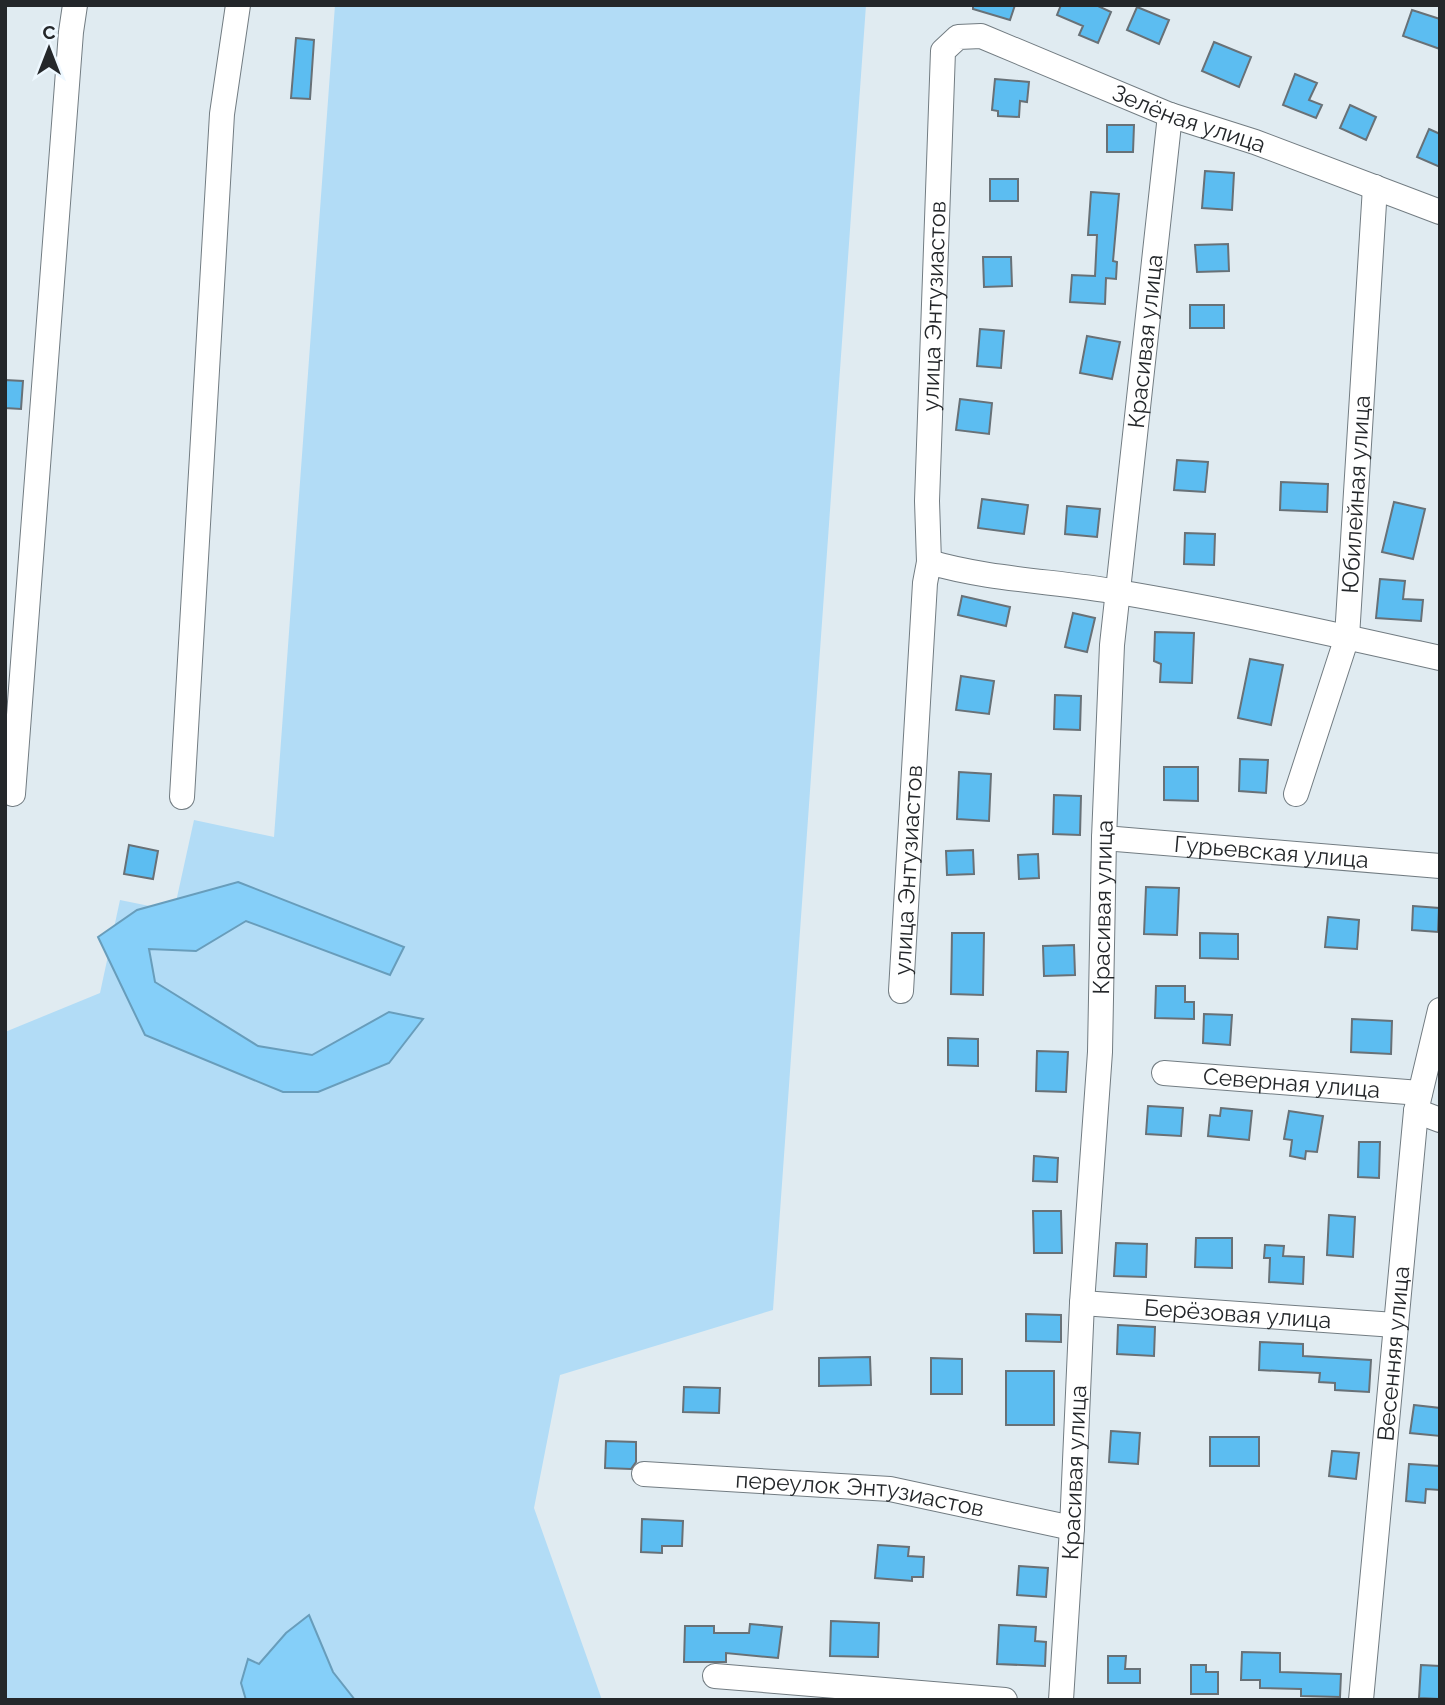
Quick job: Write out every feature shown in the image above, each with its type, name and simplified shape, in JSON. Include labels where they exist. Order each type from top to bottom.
[{"type":"street","points":[[13,794],[75,5]]},
{"type":"street","points":[[182,797],[222,114],[238,5]]},
{"type":"street","name":"Зелёная улица","points":[[943,51],[958,37],[981,36],[1170,115],[1255,142],[1440,212]]},
{"type":"street","name":"улица Энтузиастов","points":[[901,991],[927,573],[927,501],[943,51]]},
{"type":"street","name":"Красивая улица","points":[[1061,1700],[1082,1303],[1100,1052],[1104,838],[1112,645],[1170,115]]},
{"type":"street","name":"Юбилейная улица","points":[[1296,794],[1347,637],[1375,187]]},
{"type":"street","points":[[927,573],[956,570],[1118,592],[1440,658]]},
{"type":"street","name":"Гурьевская улица","points":[[1104,838],[1440,866]]},
{"type":"street","name":"Весенняя улица","points":[[1361,1700],[1418,1102],[1440,1010]]},
{"type":"street","name":"Северная улица","points":[[1164,1073],[1418,1102],[1440,1120]]},
{"type":"street","name":"Берёзовая улица","points":[[1082,1303],[1395,1325]]},
{"type":"street","name":"переулок Энтузиастов","points":[[644,1474],[890,1489],[1072,1528]]},
{"type":"street","points":[[715,1676],[1005,1700]]},
{"type":"shaded area","points":[[335,5],[866,5],[773,1310],[560,1375],[534,1508],[602,1700],[5,1700],[5,1032],[100,993],[120,900],[174,911],[194,820],[274,837]]},
{"type":"shaded area","points":[[238,882],[404,947],[390,975],[246,921],[196,951],[149,949],[155,982],[258,1046],[312,1055],[389,1012],[423,1019],[389,1063],[318,1092],[283,1092],[145,1035],[98,937],[137,910]]},
{"type":"shaded area","points":[[309,1615],[333,1672],[355,1700],[246,1700],[241,1683],[248,1659],[259,1664],[286,1633]]},
{"type":"building","points":[[973,5],[1015,5],[1010,20],[973,9]]},
{"type":"building","points":[[1061,5],[1096,5],[1111,12],[1098,43],[1079,35],[1083,26],[1057,15]]},
{"type":"building","points":[[1137,7],[1169,20],[1159,44],[1127,30]]},
{"type":"building","points":[[1412,10],[1440,19],[1440,49],[1403,36]]},
{"type":"building","points":[[296,38],[314,40],[310,99],[291,98]]},
{"type":"building","points":[[1214,42],[1251,57],[1239,87],[1202,71]]},
{"type":"building","points":[[1295,74],[1317,83],[1309,100],[1322,105],[1316,118],[1283,105]]},
{"type":"building","points":[[995,79],[1029,82],[1027,102],[1020,101],[1019,117],[998,116],[998,111],[992,110]]},
{"type":"building","points":[[1350,105],[1376,117],[1366,140],[1340,128]]},
{"type":"building","points":[[1107,125],[1134,125],[1133,152],[1107,152]]},
{"type":"building","points":[[1429,129],[1440,134],[1440,167],[1417,157]]},
{"type":"building","points":[[1205,171],[1234,173],[1232,210],[1202,208]]},
{"type":"building","points":[[990,179],[1018,179],[1018,201],[990,201]]},
{"type":"building","points":[[1091,192],[1119,194],[1113,261],[1117,262],[1116,279],[1106,278],[1105,304],[1070,302],[1072,275],[1095,276],[1097,235],[1088,235]]},
{"type":"building","points":[[1228,244],[1229,271],[1197,272],[1195,245]]},
{"type":"building","points":[[983,257],[1011,257],[1012,286],[984,287]]},
{"type":"building","points":[[1190,305],[1224,305],[1224,328],[1190,328]]},
{"type":"building","points":[[980,329],[1004,331],[1001,368],[977,366]]},
{"type":"building","points":[[1087,336],[1120,342],[1112,379],[1080,373]]},
{"type":"building","points":[[5,380],[23,381],[21,409],[5,408]]},
{"type":"building","points":[[960,399],[992,403],[989,434],[956,430]]},
{"type":"building","points":[[1177,460],[1208,462],[1205,492],[1174,490]]},
{"type":"building","points":[[1281,482],[1328,484],[1327,512],[1280,510]]},
{"type":"building","points":[[982,499],[1028,505],[1024,534],[978,528]]},
{"type":"building","points":[[1394,502],[1425,509],[1413,559],[1382,552]]},
{"type":"building","points":[[1067,506],[1100,509],[1097,537],[1065,534]]},
{"type":"building","points":[[1185,533],[1215,534],[1214,565],[1184,564]]},
{"type":"building","points":[[1380,579],[1405,581],[1403,599],[1423,600],[1421,621],[1376,618]]},
{"type":"building","points":[[962,596],[1010,607],[1006,626],[958,615]]},
{"type":"building","points":[[1073,613],[1095,618],[1087,652],[1065,647]]},
{"type":"building","points":[[1155,632],[1194,633],[1192,683],[1160,682],[1161,664],[1154,661]]},
{"type":"building","points":[[1250,659],[1283,665],[1271,725],[1238,718]]},
{"type":"building","points":[[961,676],[994,681],[989,714],[956,710]]},
{"type":"building","points":[[1055,695],[1081,696],[1080,730],[1054,729]]},
{"type":"building","points":[[1240,759],[1268,760],[1266,793],[1239,791]]},
{"type":"building","points":[[1164,767],[1198,767],[1198,801],[1164,800]]},
{"type":"building","points":[[959,772],[991,774],[989,821],[957,819]]},
{"type":"building","points":[[1054,795],[1081,796],[1080,835],[1053,834]]},
{"type":"building","points":[[129,845],[158,851],[153,879],[124,874]]},
{"type":"building","points":[[973,850],[974,874],[947,875],[946,851]]},
{"type":"building","points":[[1038,854],[1039,878],[1019,879],[1018,855]]},
{"type":"building","points":[[1146,887],[1179,888],[1177,935],[1144,934]]},
{"type":"building","points":[[1413,906],[1439,908],[1438,932],[1412,930]]},
{"type":"building","points":[[1328,917],[1359,920],[1357,949],[1325,947]]},
{"type":"building","points":[[952,933],[984,933],[983,995],[951,994]]},
{"type":"building","points":[[1200,933],[1238,934],[1238,959],[1200,958]]},
{"type":"building","points":[[1074,945],[1075,975],[1044,976],[1043,946]]},
{"type":"building","points":[[1156,986],[1185,986],[1185,1002],[1194,1002],[1194,1019],[1155,1018]]},
{"type":"building","points":[[1204,1014],[1232,1015],[1230,1045],[1203,1043]]},
{"type":"building","points":[[1352,1019],[1392,1021],[1391,1054],[1351,1052]]},
{"type":"building","points":[[948,1038],[978,1039],[978,1066],[948,1065]]},
{"type":"building","points":[[1037,1051],[1068,1052],[1066,1092],[1036,1091]]},
{"type":"building","points":[[1148,1106],[1183,1108],[1181,1136],[1146,1134]]},
{"type":"building","points":[[1221,1108],[1252,1111],[1249,1140],[1208,1136],[1210,1115],[1220,1116]]},
{"type":"building","points":[[1289,1111],[1323,1116],[1317,1152],[1306,1151],[1305,1159],[1290,1156],[1292,1140],[1284,1139]]},
{"type":"building","points":[[1359,1142],[1380,1142],[1379,1178],[1358,1177]]},
{"type":"building","points":[[1034,1156],[1058,1158],[1057,1182],[1033,1181]]},
{"type":"building","points":[[1033,1211],[1061,1211],[1062,1253],[1034,1253]]},
{"type":"building","points":[[1329,1215],[1355,1217],[1353,1257],[1327,1255]]},
{"type":"building","points":[[1196,1238],[1232,1238],[1232,1268],[1195,1267]]},
{"type":"building","points":[[1116,1243],[1147,1244],[1146,1277],[1114,1276]]},
{"type":"building","points":[[1265,1245],[1284,1246],[1283,1256],[1304,1257],[1303,1284],[1269,1282],[1270,1258],[1264,1258]]},
{"type":"building","points":[[1026,1314],[1061,1315],[1061,1342],[1026,1341]]},
{"type":"building","points":[[1118,1325],[1155,1327],[1154,1356],[1117,1354]]},
{"type":"building","points":[[1260,1342],[1303,1344],[1303,1356],[1371,1360],[1369,1392],[1335,1390],[1335,1383],[1319,1382],[1320,1373],[1259,1370]]},
{"type":"building","points":[[870,1357],[871,1385],[819,1386],[819,1358]]},
{"type":"building","points":[[931,1358],[962,1359],[962,1394],[931,1394]]},
{"type":"building","points":[[1006,1371],[1054,1371],[1054,1425],[1006,1425]]},
{"type":"building","points":[[684,1387],[720,1388],[719,1413],[683,1412]]},
{"type":"building","points":[[1414,1405],[1440,1408],[1440,1436],[1410,1433]]},
{"type":"building","points":[[1111,1431],[1140,1433],[1138,1464],[1109,1462]]},
{"type":"building","points":[[1210,1437],[1259,1437],[1259,1466],[1210,1466]]},
{"type":"building","points":[[606,1441],[636,1442],[636,1462],[631,1469],[605,1468]]},
{"type":"building","points":[[1332,1451],[1359,1453],[1356,1479],[1329,1476]]},
{"type":"building","points":[[1409,1464],[1440,1466],[1440,1490],[1426,1489],[1425,1503],[1406,1501]]},
{"type":"building","points":[[642,1519],[683,1521],[682,1546],[662,1546],[662,1553],[641,1552]]},
{"type":"building","points":[[878,1545],[909,1547],[908,1556],[924,1557],[923,1577],[912,1577],[912,1581],[875,1578]]},
{"type":"building","points":[[1019,1566],[1048,1568],[1046,1597],[1017,1595]]},
{"type":"building","points":[[831,1621],[879,1623],[878,1657],[830,1656]]},
{"type":"building","points":[[750,1624],[782,1627],[778,1658],[726,1653],[726,1662],[684,1662],[685,1626],[714,1626],[714,1633],[749,1633]]},
{"type":"building","points":[[999,1625],[1036,1627],[1035,1641],[1046,1642],[1045,1666],[997,1664]]},
{"type":"building","points":[[1242,1652],[1280,1653],[1280,1672],[1341,1674],[1340,1697],[1301,1696],[1301,1689],[1260,1688],[1260,1680],[1241,1680]]},
{"type":"building","points":[[1108,1656],[1126,1656],[1125,1669],[1140,1669],[1140,1683],[1108,1683]]},
{"type":"building","points":[[1191,1665],[1206,1665],[1206,1672],[1218,1672],[1218,1694],[1191,1694]]},
{"type":"building","points":[[1421,1665],[1440,1666],[1440,1699],[1419,1698]]}]
